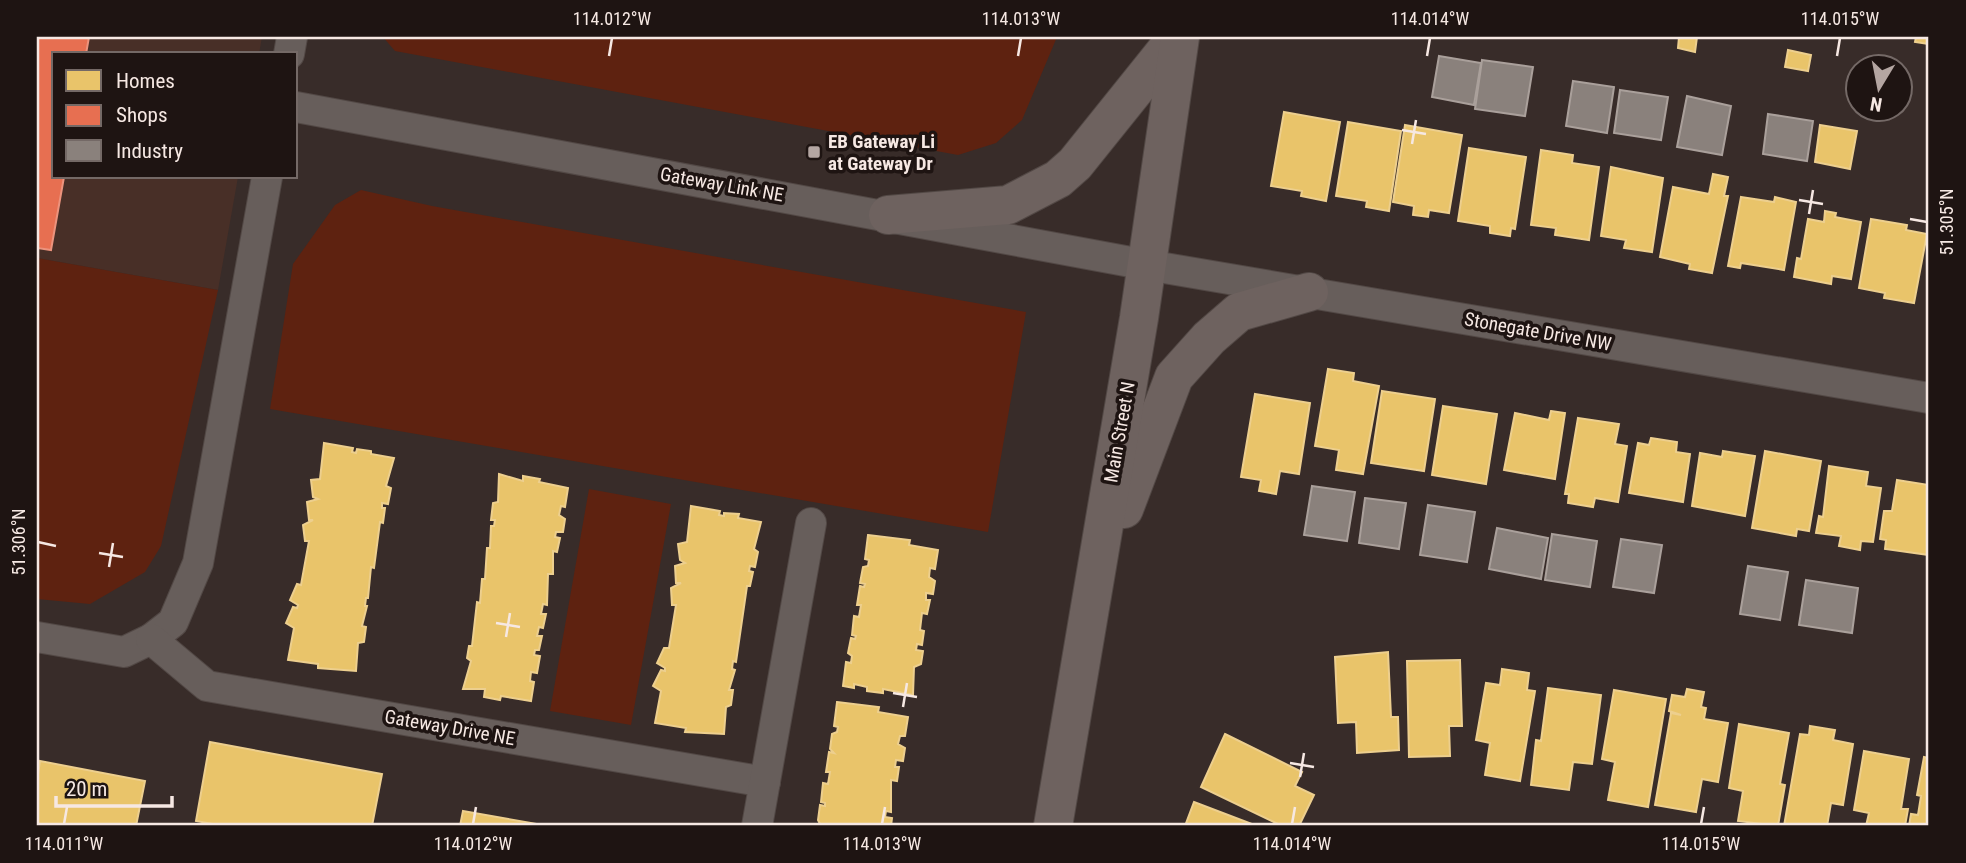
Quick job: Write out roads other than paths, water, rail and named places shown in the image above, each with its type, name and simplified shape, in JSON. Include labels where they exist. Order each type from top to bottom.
[{"type":"street","points":[[888,215],[1008,205],[1058,179],[1075,164],[1178,37]]},
{"type":"street","name":"Main Street N","points":[[1052,826],[1147,265],[1178,37]]},
{"type":"street","name":"Gateway Link NE","points":[[298,107],[1147,265]]},
{"type":"street","points":[[37,637],[124,652],[151,639],[173,622],[198,563],[267,178]]},
{"type":"street","name":"Stonegate Drive NW","points":[[1147,265],[1929,398]]},
{"type":"street","points":[[1093,589],[1174,377],[1209,338],[1238,312],[1309,292]]},
{"type":"street","points":[[757,826],[811,523]]},
{"type":"street","name":"Gateway Drive NE","points":[[151,639],[207,686],[765,782]]},
{"type":"place","name":"EB Gateway Li at Gateway Dr","points":[[814,152]]}]
